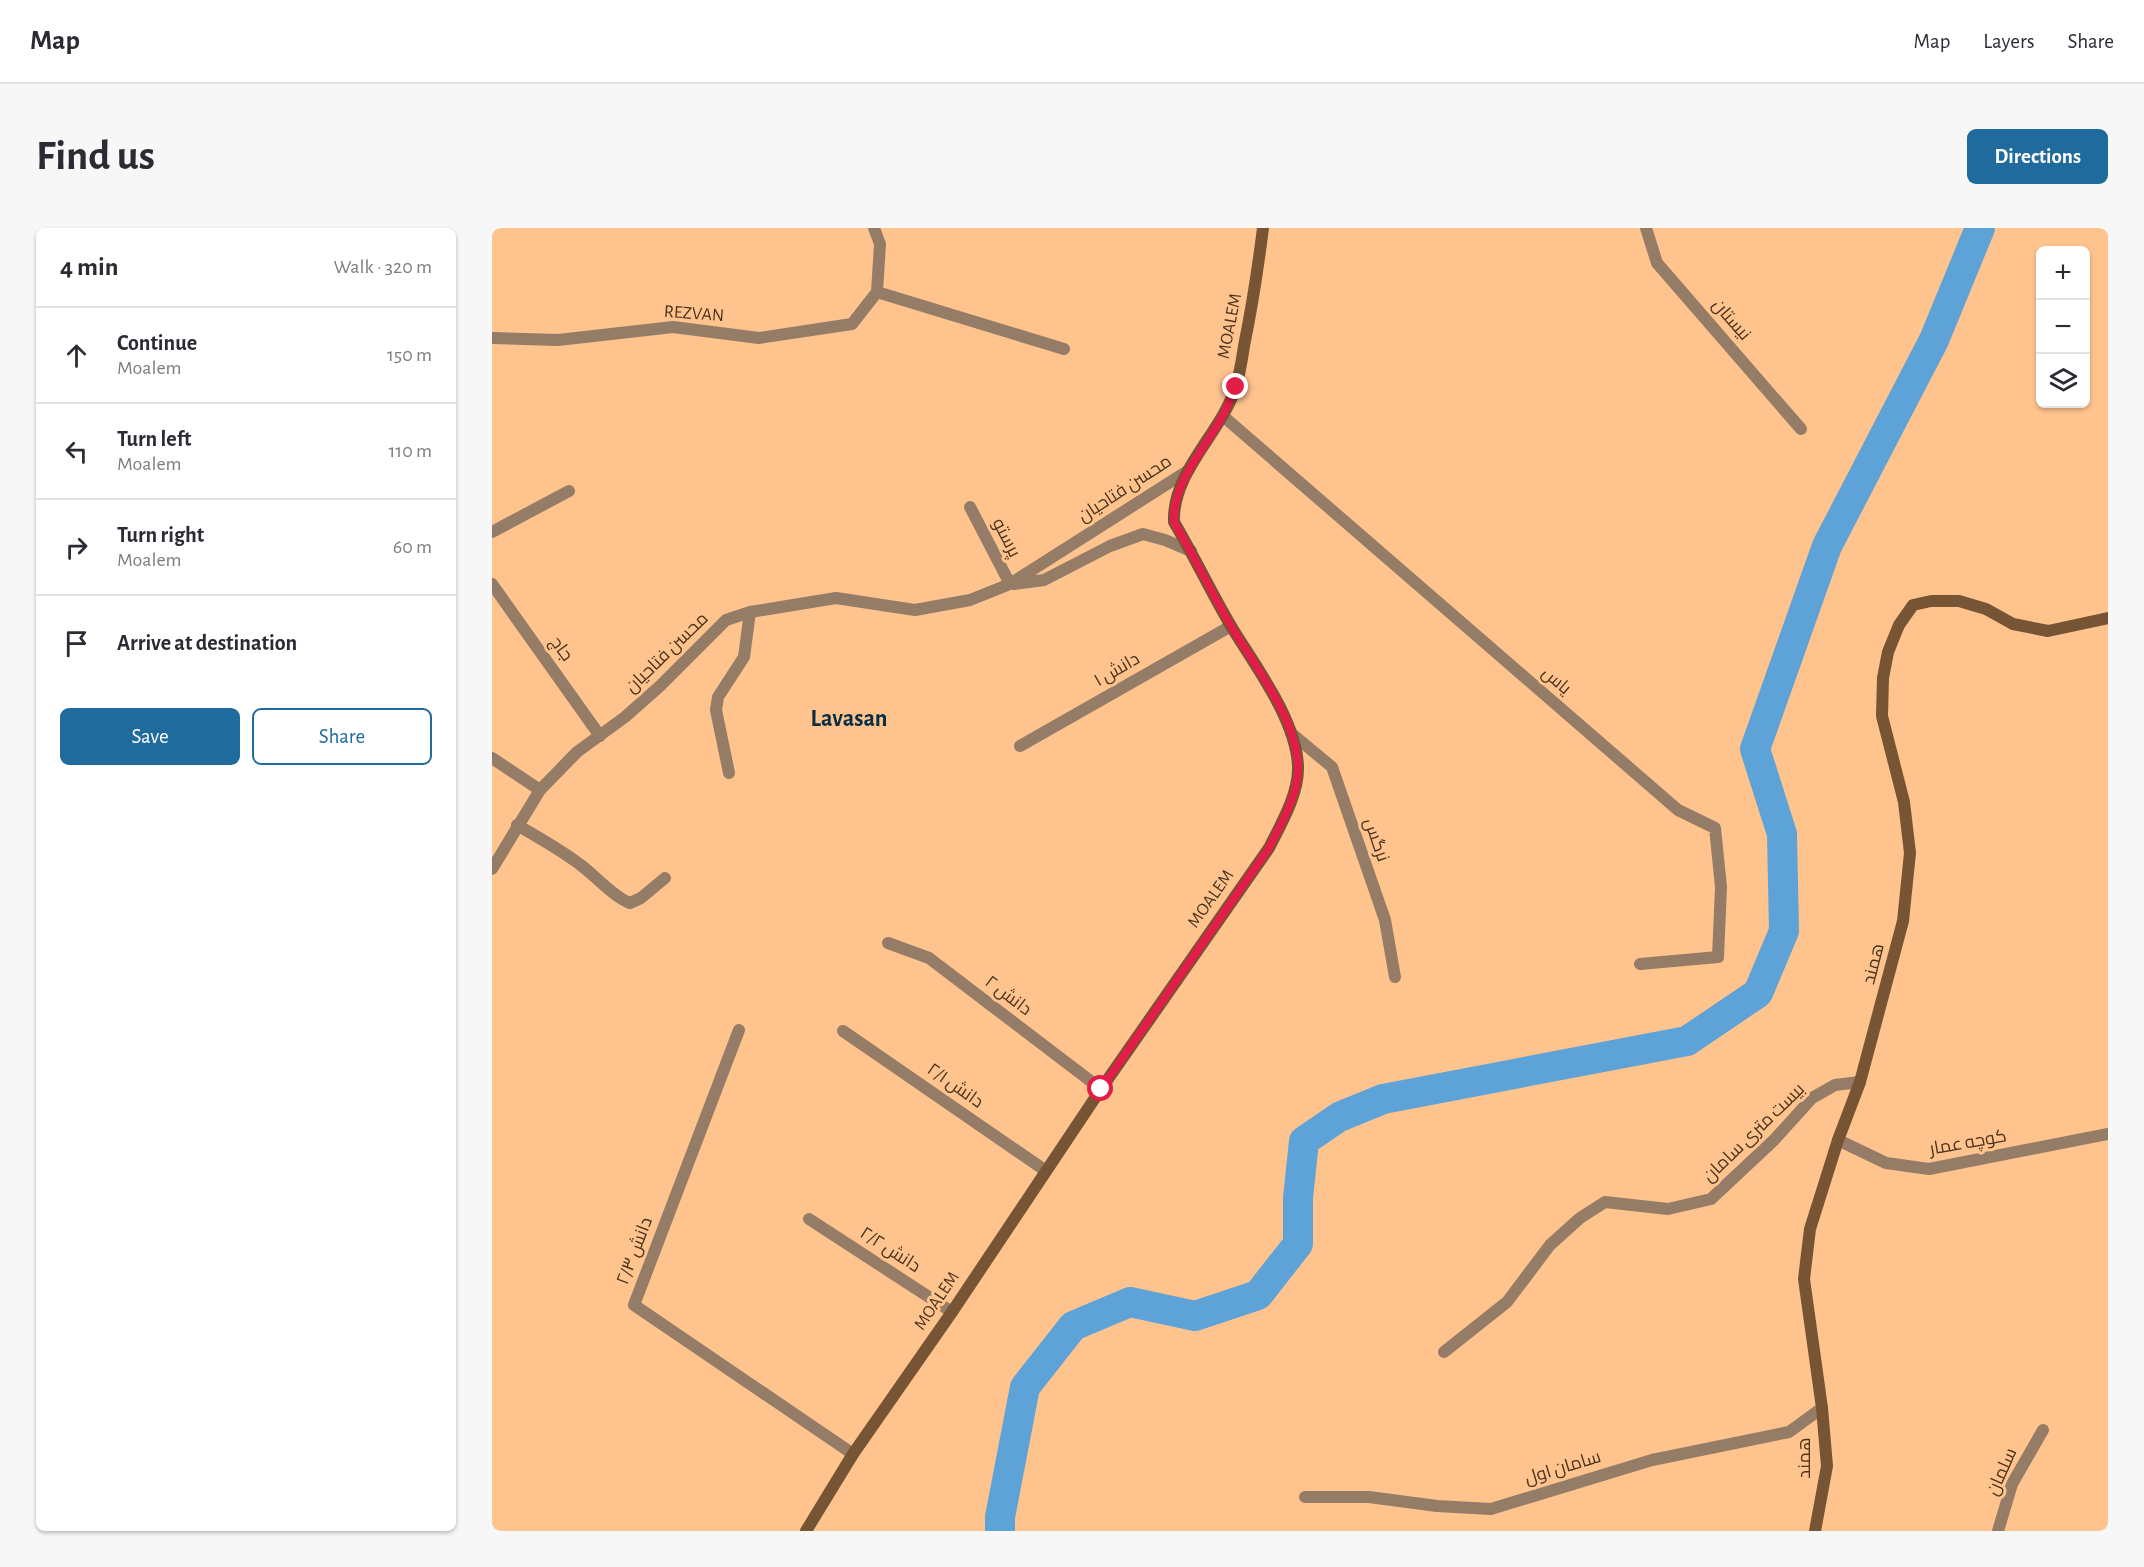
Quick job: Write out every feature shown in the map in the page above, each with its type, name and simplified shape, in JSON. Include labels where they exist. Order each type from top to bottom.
[{"type":"main road","name":"MOALEM","points":[[806,1531],[853,1454],[952,1312],[1101,1089],[1269,848],[1291,805],[1298,767],[1291,733],[1271,690],[1231,626],[1174,522],[1173,514],[1173,507],[1189,470],[1223,416],[1236,387],[1255,292],[1263,228]]},
{"type":"main road","name":"همند","points":[[1816,1530],[1827,1466],[1822,1408],[1804,1279],[1810,1229],[1838,1140],[1860,1082],[1903,921],[1910,853],[1904,802],[1882,716],[1886,661],[1899,625],[1913,605],[1931,601],[1959,601],[1986,609],[2013,624],[2048,631],[2108,618]]},
{"type":"street","points":[[874,228],[880,244],[877,292],[1064,348]]},
{"type":"street","name":"نیستان","points":[[1646,228],[1657,263],[1801,429]]},
{"type":"street","name":"REZVAN","points":[[492,338],[558,340],[673,327],[759,338],[852,324],[877,292]]},
{"type":"street","name":"یاس","points":[[1223,416],[1678,810],[1715,828],[1721,887],[1718,957],[1640,964]]},
{"type":"street","name":"محسن فتاحیان","points":[[492,869],[540,790],[578,752],[625,717],[660,686],[726,620],[750,612],[836,598],[915,610],[970,600],[1010,585],[1189,470]]},
{"type":"street","points":[[492,532],[570,491]]},
{"type":"street","name":"پرستو","points":[[970,507],[1010,585]]},
{"type":"street","points":[[1010,585],[1044,580],[1110,546],[1143,534],[1166,540],[1191,551]]},
{"type":"street","name":"جاج","points":[[492,584],[600,736]]},
{"type":"street","points":[[729,773],[716,710],[718,697],[744,657],[750,612]]},
{"type":"street","name":"دانش ۱","points":[[1020,746],[1231,626]]},
{"type":"street","name":"نرگس","points":[[1291,733],[1332,767],[1385,920],[1395,977]]},
{"type":"street","points":[[492,758],[540,790]]},
{"type":"street","points":[[517,825],[577,862],[609,887],[620,899],[630,903],[641,898],[665,878]]},
{"type":"street","name":"دانش ۲","points":[[888,943],[929,958],[1101,1089]]},
{"type":"street","name":"دانش ۲/۳","points":[[739,1030],[634,1305],[853,1454]]},
{"type":"street","name":"دانش ۲/۱","points":[[843,1031],[1046,1171]]},
{"type":"street","name":"بیست متری سامان","points":[[1444,1352],[1507,1302],[1551,1245],[1580,1218],[1605,1202],[1668,1209],[1711,1199],[1774,1140],[1812,1098],[1835,1085],[1860,1082]]},
{"type":"street","name":"کوچه عمار","points":[[1838,1140],[1886,1163],[1929,1169],[2108,1134]]},
{"type":"street","name":"دانش ۲/۲","points":[[809,1220],[952,1312]]},
{"type":"street","name":"سامان اول","points":[[1305,1497],[1369,1497],[1437,1506],[1491,1509],[1652,1460],[1789,1432],[1822,1408]]},
{"type":"street","name":"سلمان","points":[[1998,1531],[2012,1484],[2043,1430]]},
{"type":"waterway","points":[[1000,1531],[1000,1517],[1025,1387],[1073,1326],[1130,1302],[1195,1316],[1258,1295],[1298,1244],[1298,1198],[1304,1141],[1339,1117],[1383,1099],[1687,1041],[1758,993],[1784,931],[1782,834],[1755,749],[1827,546],[1934,340],[1980,228]]},
{"type":"district","name":"Lavasan","points":[[849,719]]},
{"type":"route","points":[[1101,1089],[1269,848],[1291,805],[1298,767],[1291,733],[1271,690],[1231,626],[1174,522],[1173,507],[1189,470],[1223,416],[1236,387]]}]
